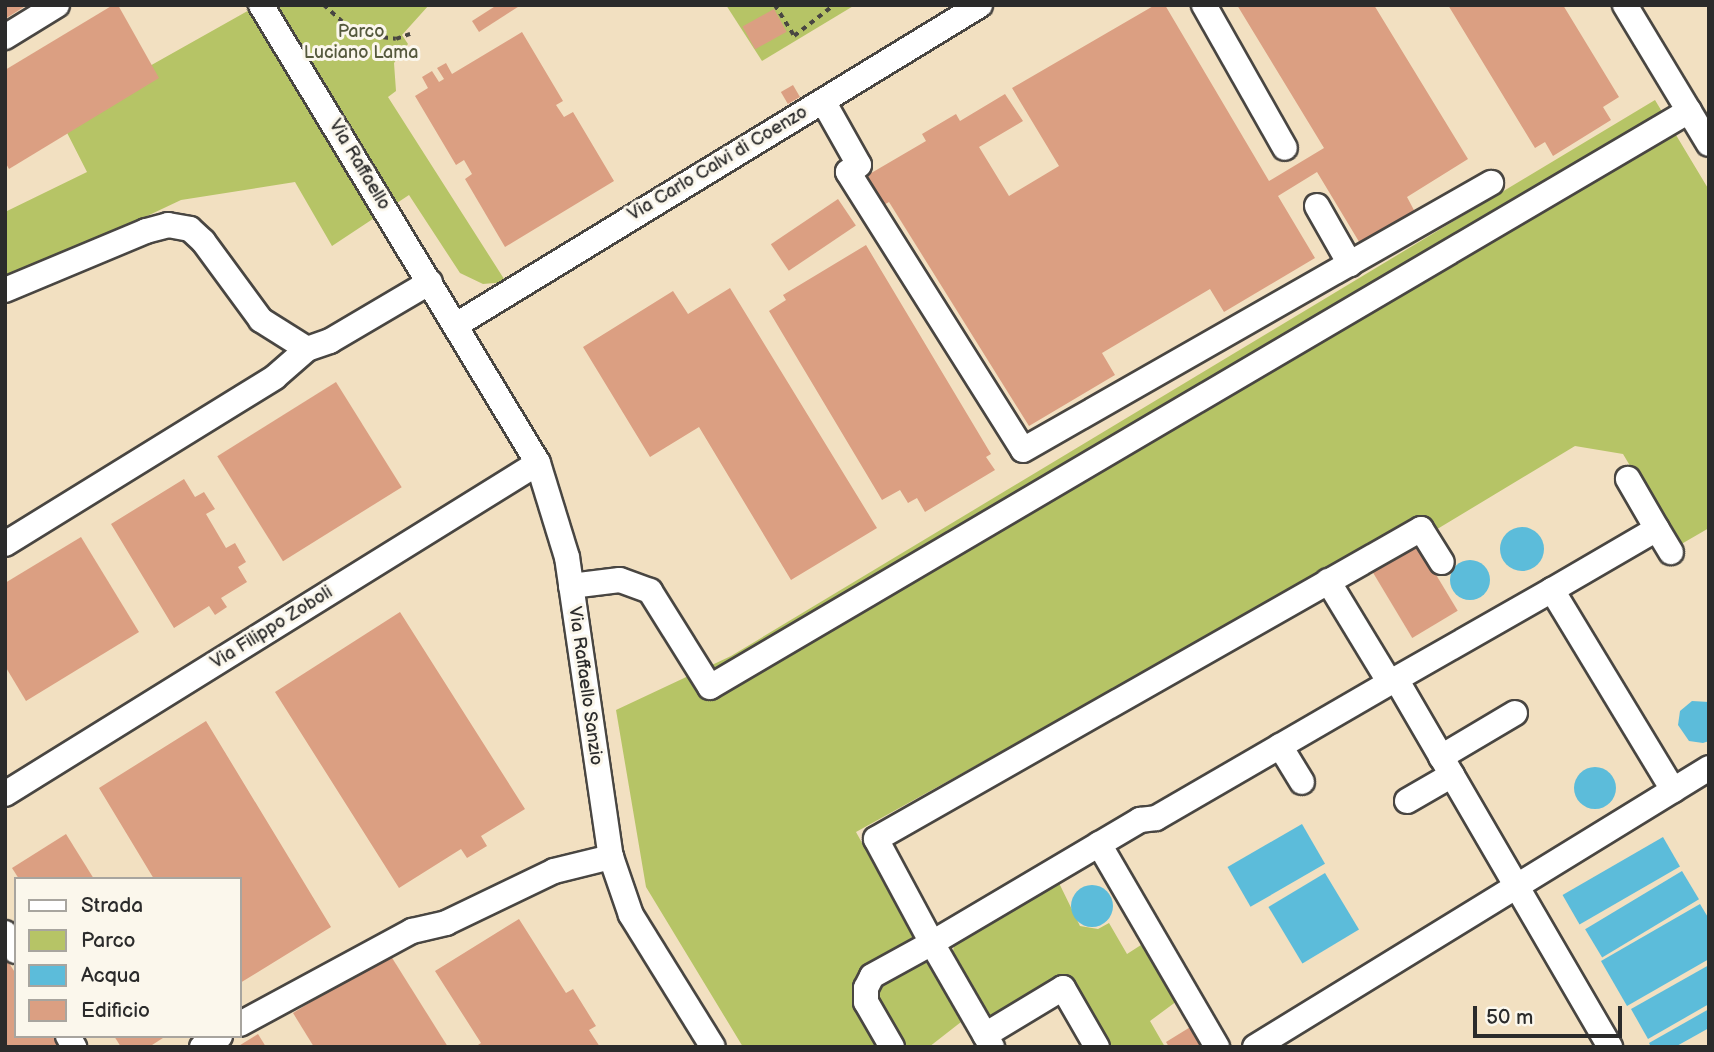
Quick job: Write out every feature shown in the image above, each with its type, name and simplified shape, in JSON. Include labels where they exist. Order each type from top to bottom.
[{"type":"street","points":[[5,37],[57,5]]},
{"type":"street","name":"Via Raffaello","points":[[261,5],[456,325]]},
{"type":"street","name":"Via Carlo Calvi di Coenzo","points":[[456,325],[980,5]]},
{"type":"street","points":[[1204,5],[1284,148]]},
{"type":"street","points":[[1625,5],[1709,144]]},
{"type":"street","points":[[823,101],[859,165],[848,172],[1023,450],[1491,183]]},
{"type":"street","points":[[571,586],[620,580],[650,591],[710,687],[1689,111]]},
{"type":"street","points":[[1317,206],[1350,264]]},
{"type":"street","points":[[5,290],[146,231],[168,225],[190,229],[203,241],[261,320],[307,349]]},
{"type":"street","points":[[5,544],[275,377],[307,349],[330,341],[430,282]]},
{"type":"street","name":"Via Raffaello Sanzio","points":[[456,325],[538,463],[571,586],[611,858],[631,915],[713,1047]]},
{"type":"street","name":"Via Filippo Zoboli","points":[[5,794],[538,463]]},
{"type":"street","points":[[1628,479],[1671,552]]},
{"type":"street","points":[[1097,1047],[1063,988],[988,1041],[876,839],[1421,529],[1442,562]]},
{"type":"street","points":[[892,1047],[866,1002],[866,988],[872,976],[1140,820],[1156,818],[1657,529]]},
{"type":"street","points":[[1328,582],[1446,766],[1610,1047]]},
{"type":"street","points":[[1552,590],[1672,790]]},
{"type":"street","points":[[1407,801],[1446,766],[1516,713]]},
{"type":"street","points":[[1280,746],[1302,782]]},
{"type":"street","points":[[1255,1047],[1709,768]]},
{"type":"street","points":[[1099,844],[1217,1047]]},
{"type":"street","points":[[242,1023],[412,931],[446,923],[554,871],[611,858]]},
{"type":"path","points":[[324,5],[346,25],[373,36],[396,39],[410,34]]},
{"type":"path","points":[[775,5],[794,36],[834,5]]},
{"type":"green space","name":"Parco Luciano Lama","points":[[258,5],[429,5],[402,35],[408,44],[394,63],[396,91],[388,97],[506,282],[483,284],[460,273],[409,195],[332,246],[295,182],[181,200],[5,283],[5,212],[87,172],[59,117]]},
{"type":"green space","points":[[726,5],[855,5],[762,61]]},
{"type":"green space","points":[[1655,100],[1709,190],[1709,528],[1678,546],[1623,454],[1575,446],[1434,531],[1425,517],[856,832],[961,1022],[929,1047],[743,1047],[646,887],[616,710],[731,656]]},
{"type":"green space","points":[[1059,883],[1080,926],[1098,929],[1109,923],[1127,954],[1141,945],[1177,1001],[1150,1021],[1165,1047],[1108,1047],[1065,975],[991,1022],[952,957],[954,946]]},
{"type":"water","points":[[1522,527],[1538,533],[1544,549],[1538,565],[1522,571],[1506,565],[1500,549],[1506,533]]},
{"type":"water","points":[[1470,560],[1478,561],[1484,566],[1489,572],[1489,588],[1484,594],[1478,599],[1470,600],[1462,599],[1456,594],[1451,588],[1450,580],[1451,572],[1456,566],[1462,561]]},
{"type":"water","points":[[1692,701],[1709,702],[1709,741],[1689,741],[1678,725],[1680,711]]},
{"type":"water","points":[[1595,767],[1610,773],[1616,788],[1610,803],[1595,809],[1580,803],[1574,788],[1580,773]]},
{"type":"water","points":[[1302,824],[1325,864],[1251,907],[1228,867]]},
{"type":"water","points":[[1663,837],[1680,866],[1580,924],[1563,895]]},
{"type":"water","points":[[1682,871],[1699,899],[1602,957],[1585,929]]},
{"type":"water","points":[[1325,873],[1359,930],[1302,964],[1268,907]]},
{"type":"water","points":[[1092,885],[1107,891],[1113,906],[1107,921],[1092,927],[1077,921],[1071,906],[1077,891]]},
{"type":"water","points":[[1700,904],[1709,919],[1709,959],[1627,1006],[1601,961]]},
{"type":"water","points":[[1709,965],[1709,1004],[1648,1039],[1631,1009]]},
{"type":"water","points":[[1709,1009],[1709,1028],[1675,1047],[1651,1047],[1649,1043]]},
{"type":"building","points":[[5,5],[27,5],[5,19]]},
{"type":"building","points":[[113,5],[118,5],[159,78],[9,169],[5,162],[5,70]]},
{"type":"building","points":[[497,5],[521,5],[479,32],[472,21]]},
{"type":"building","points":[[1155,5],[1165,5],[1269,181],[1324,148],[1237,5],[1374,5],[1468,159],[1407,197],[1415,212],[1361,245],[1317,172],[1278,196],[1315,258],[1224,312],[1210,289],[1102,353],[1115,375],[1029,426],[889,202],[878,208],[861,179],[926,141],[922,134],[956,114],[960,121],[1005,94],[1023,121],[979,147],[1009,196],[1059,166],[1012,88]]},
{"type":"building","points":[[1448,5],[1563,5],[1619,97],[1603,107],[1611,120],[1553,156],[1545,142],[1535,148]]},
{"type":"building","points":[[774,9],[787,32],[755,49],[743,26]]},
{"type":"building","points":[[522,32],[563,101],[556,105],[564,117],[573,112],[614,181],[505,247],[465,179],[472,174],[464,160],[456,165],[415,96],[428,88],[422,77],[432,71],[439,82],[444,79],[437,68],[446,63],[452,74]]},
{"type":"building","points":[[793,85],[800,97],[788,104],[781,92]]},
{"type":"building","points":[[838,199],[856,226],[789,271],[771,244]]},
{"type":"building","points":[[866,245],[991,454],[986,457],[995,470],[925,512],[917,498],[908,503],[900,490],[882,500],[769,311],[786,300],[783,295]]},
{"type":"building","points":[[730,288],[877,528],[791,580],[699,427],[650,457],[583,347],[673,291],[688,314]]},
{"type":"building","points":[[336,382],[402,487],[283,561],[217,456]]},
{"type":"building","points":[[184,479],[195,497],[204,492],[215,509],[206,514],[226,548],[235,543],[246,562],[238,567],[247,582],[221,598],[227,607],[215,615],[209,606],[174,628],[111,524]]},
{"type":"building","points":[[81,537],[139,632],[26,701],[5,666],[5,583]]},
{"type":"building","points":[[1417,543],[1458,611],[1412,638],[1372,570]]},
{"type":"building","points":[[400,612],[525,809],[481,836],[487,846],[467,858],[461,849],[399,888],[275,692]]},
{"type":"building","points":[[206,721],[331,927],[242,982],[242,877],[153,877],[99,788]]},
{"type":"building","points":[[66,834],[93,877],[18,877],[12,868]]},
{"type":"building","points":[[519,919],[566,993],[573,989],[596,1026],[589,1030],[600,1047],[475,1047],[481,1043],[435,971]]},
{"type":"building","points":[[389,953],[448,1047],[314,1047],[293,1013]]},
{"type":"building","points":[[5,957],[14,971],[14,1038],[54,1038],[59,1047],[5,1047]]},
{"type":"building","points":[[1192,1026],[1205,1047],[1169,1047],[1166,1042]]},
{"type":"building","points":[[258,1034],[266,1047],[237,1047]]},
{"type":"building","points":[[115,1038],[163,1038],[149,1047],[121,1047]]}]
